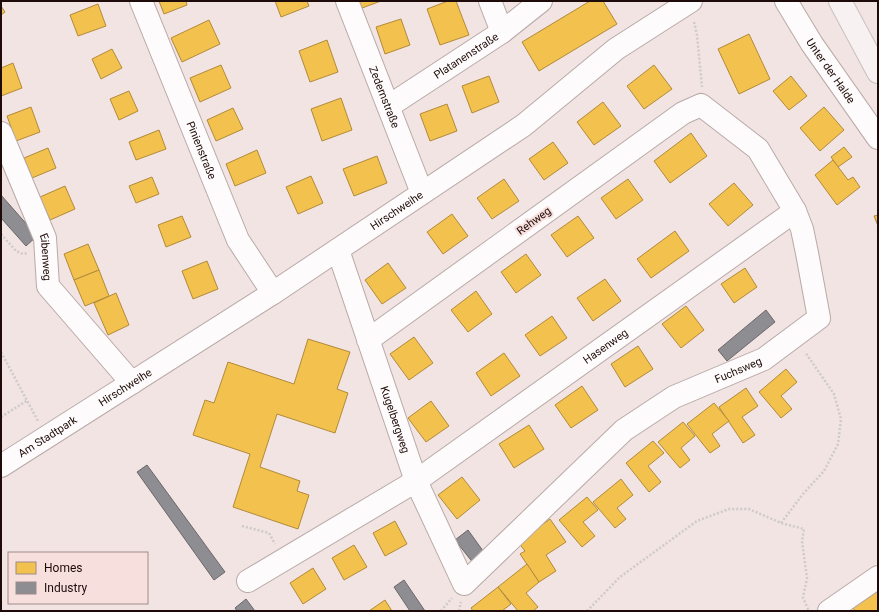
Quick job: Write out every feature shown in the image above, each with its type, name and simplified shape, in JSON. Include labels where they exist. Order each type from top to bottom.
[{"type":"main road","points":[[840,1],[878,72]]},
{"type":"street","name":"Pinienstraße","points":[[141,1],[238,240],[273,293]]},
{"type":"street","name":"Zedernstraße","points":[[347,1],[422,193]]},
{"type":"street","points":[[490,1],[502,32]]},
{"type":"street","name":"Platanenstraße","points":[[389,106],[502,32],[541,1]]},
{"type":"street","name":"Hirschweihe","points":[[94,407],[273,293],[524,125],[616,49],[690,1]]},
{"type":"street","name":"Unter der Halde","points":[[786,1],[812,44],[878,138]]},
{"type":"street","name":"Fuchsweg","points":[[464,584],[624,430],[674,397],[764,359],[819,318],[804,241],[795,211],[758,149],[700,105]]},
{"type":"street","name":"Rehweg","points":[[368,340],[683,113],[700,105]]},
{"type":"street","name":"Eibenweg","points":[[1,133],[45,238],[48,286],[132,383]]},
{"type":"street","name":"Hasenweg","points":[[248,582],[416,481],[795,211]]},
{"type":"street","name":"Kugelbergweg","points":[[338,250],[416,481],[464,584]]},
{"type":"street","name":"Am Stadtpark","points":[[1,466],[94,407]]},
{"type":"street","points":[[830,611],[878,577]]},
{"type":"path","points":[[690,1],[697,35],[702,82],[700,105]]},
{"type":"path","points":[[1,234],[16,252],[22,254],[29,252],[45,238]]},
{"type":"path","points":[[781,523],[803,494],[824,471],[838,444],[841,419],[834,394],[794,337]]},
{"type":"path","points":[[1,352],[47,437]]},
{"type":"path","points":[[1,417],[28,400]]},
{"type":"path","points":[[587,611],[620,577],[697,521],[729,509],[749,509],[781,523],[804,530],[802,540],[807,578],[803,598],[809,611]]},
{"type":"path","points":[[242,526],[269,533],[284,560]]},
{"type":"building: Homes","points":[[159,1],[186,1],[187,5],[164,14]]},
{"type":"building: Homes","points":[[275,1],[307,1],[309,6],[281,17]]},
{"type":"building: Homes","points":[[359,1],[381,1],[362,8]]},
{"type":"building: Homes","points":[[448,1],[456,1],[469,35],[440,45],[427,9]]},
{"type":"building: Homes","points":[[590,1],[603,1],[617,24],[539,71],[522,42]]},
{"type":"building: Homes","points":[[98,4],[106,26],[78,36],[70,15]]},
{"type":"building: Homes","points":[[1,6],[5,12],[1,15]]},
{"type":"building: Homes","points":[[401,19],[410,45],[385,54],[376,27]]},
{"type":"building: Homes","points":[[209,20],[220,44],[182,62],[171,38]]},
{"type":"building: Homes","points":[[749,34],[770,79],[739,94],[718,49]]},
{"type":"building: Homes","points":[[327,40],[338,72],[310,82],[299,51]]},
{"type":"building: Homes","points":[[112,49],[122,68],[101,79],[92,59]]},
{"type":"building: Homes","points":[[13,63],[22,88],[1,96],[1,68]]},
{"type":"building: Homes","points":[[221,65],[231,88],[200,102],[190,78]]},
{"type":"building: Homes","points":[[654,65],[672,89],[644,109],[627,86]]},
{"type":"building: Homes","points":[[489,76],[499,102],[472,113],[462,86]]},
{"type":"building: Homes","points":[[791,76],[807,96],[789,110],[773,91]]},
{"type":"building: Homes","points":[[129,91],[138,111],[119,120],[110,99]]},
{"type":"building: Homes","points":[[341,98],[352,130],[322,141],[311,109]]},
{"type":"building: Homes","points":[[603,102],[621,126],[594,145],[577,122]]},
{"type":"building: Homes","points":[[447,104],[457,131],[430,141],[420,114]]},
{"type":"building: Homes","points":[[31,107],[40,132],[16,141],[7,116]]},
{"type":"building: Homes","points":[[824,107],[844,130],[820,151],[800,128]]},
{"type":"building: Homes","points":[[233,108],[243,129],[216,141],[207,120]]},
{"type":"building: Homes","points":[[159,130],[166,149],[136,160],[129,142]]},
{"type":"building: Homes","points":[[691,133],[707,156],[670,183],[654,161]]},
{"type":"building: Homes","points":[[553,142],[568,163],[544,180],[529,159]]},
{"type":"building: Homes","points":[[844,147],[852,157],[838,167],[831,157]]},
{"type":"building: Homes","points":[[48,148],[56,168],[32,178],[24,158]]},
{"type":"building: Homes","points":[[257,150],[266,173],[235,186],[226,164]]},
{"type":"building: Homes","points":[[377,156],[387,183],[354,196],[343,169]]},
{"type":"building: Homes","points":[[833,160],[848,180],[853,177],[860,187],[837,205],[815,175]]},
{"type":"building: Homes","points":[[311,176],[323,203],[298,214],[286,187]]},
{"type":"building: Homes","points":[[152,177],[159,194],[136,203],[129,186]]},
{"type":"building: Homes","points":[[504,179],[519,201],[492,219],[477,198]]},
{"type":"building: Homes","points":[[628,179],[643,200],[616,219],[601,198]]},
{"type":"building: Homes","points":[[734,183],[753,205],[728,226],[709,204]]},
{"type":"building: Homes","points":[[65,186],[75,209],[50,220],[40,197]]},
{"type":"building: Homes","points":[[452,214],[468,236],[443,254],[427,232]]},
{"type":"building: Homes","points":[[878,215],[878,226],[874,216]]},
{"type":"building: Homes","points":[[182,216],[191,237],[166,247],[158,225]]},
{"type":"building: Homes","points":[[578,216],[594,238],[567,257],[551,235]]},
{"type":"building: Homes","points":[[675,231],[689,251],[651,278],[637,259]]},
{"type":"building: Homes","points":[[88,244],[99,270],[74,280],[64,254]]},
{"type":"building: Homes","points":[[526,254],[541,275],[516,293],[501,272]]},
{"type":"building: Homes","points":[[207,261],[218,289],[193,299],[182,271]]},
{"type":"building: Homes","points":[[388,263],[406,288],[382,304],[365,280]]},
{"type":"building: Homes","points":[[745,268],[757,287],[734,303],[721,284]]},
{"type":"building: Homes","points":[[99,270],[109,296],[85,306],[74,280]]},
{"type":"building: Homes","points":[[605,279],[621,301],[593,321],[577,298]]},
{"type":"building: Homes","points":[[476,291],[492,314],[468,332],[451,310]]},
{"type":"building: Homes","points":[[116,293],[129,325],[108,335],[94,303]]},
{"type":"building: Homes","points":[[686,306],[704,330],[681,348],[662,324]]},
{"type":"building: Homes","points":[[552,316],[567,338],[540,356],[525,335]]},
{"type":"building: Homes","points":[[414,337],[433,363],[409,380],[390,354]]},
{"type":"building: Homes","points":[[308,339],[350,352],[337,389],[348,393],[335,433],[277,414],[260,467],[300,481],[297,491],[309,495],[298,529],[233,507],[250,454],[193,435],[205,400],[214,403],[228,362],[294,384]]},
{"type":"building: Homes","points":[[638,346],[653,369],[625,387],[611,364]]},
{"type":"building: Homes","points":[[504,353],[520,376],[491,396],[476,373]]},
{"type":"building: Homes","points":[[786,369],[797,382],[781,396],[792,409],[781,418],[759,392]]},
{"type":"building: Homes","points":[[582,386],[598,410],[571,428],[555,405]]},
{"type":"building: Homes","points":[[746,388],[758,406],[742,417],[755,435],[743,443],[719,407]]},
{"type":"building: Homes","points":[[431,401],[449,426],[426,442],[408,418]]},
{"type":"building: Homes","points":[[714,403],[729,421],[712,434],[720,446],[710,453],[687,424]]},
{"type":"building: Homes","points":[[683,422],[695,436],[681,448],[690,460],[680,468],[658,442]]},
{"type":"building: Homes","points":[[529,425],[544,449],[514,468],[499,444]]},
{"type":"building: Homes","points":[[653,441],[664,453],[648,466],[661,482],[649,492],[626,463]]},
{"type":"building: Homes","points":[[462,477],[480,500],[457,519],[438,495]]},
{"type":"building: Homes","points":[[621,479],[633,495],[617,508],[626,519],[615,528],[593,502]]},
{"type":"building: Homes","points":[[587,497],[598,510],[583,522],[595,536],[582,547],[559,520]]},
{"type":"building: Homes","points":[[550,519],[566,542],[546,555],[556,571],[539,582],[520,554],[525,551],[518,542]]},
{"type":"building: Homes","points":[[395,521],[407,544],[385,556],[373,533]]},
{"type":"building: Homes","points":[[354,545],[367,567],[344,580],[332,558]]},
{"type":"building: Homes","points":[[527,564],[539,582],[526,593],[538,607],[533,611],[518,611],[498,587]]},
{"type":"building: Homes","points":[[313,568],[326,589],[303,604],[290,583]]},
{"type":"building: Homes","points":[[498,587],[511,604],[502,611],[473,611],[471,608]]},
{"type":"building: Homes","points":[[878,591],[878,611],[855,611],[853,608]]},
{"type":"building: Homes","points":[[385,600],[392,611],[369,611]]},
{"type":"building: Industry","points":[[1,195],[37,236],[26,246],[1,218]]},
{"type":"building: Industry","points":[[766,310],[775,322],[727,361],[718,350]]},
{"type":"building: Industry","points":[[147,465],[225,572],[214,580],[137,472]]},
{"type":"building: Industry","points":[[468,530],[486,555],[474,564],[455,540]]},
{"type":"building: Industry","points":[[404,580],[425,611],[410,611],[394,587]]},
{"type":"building: Industry","points":[[246,599],[255,611],[237,611],[235,608]]}]
